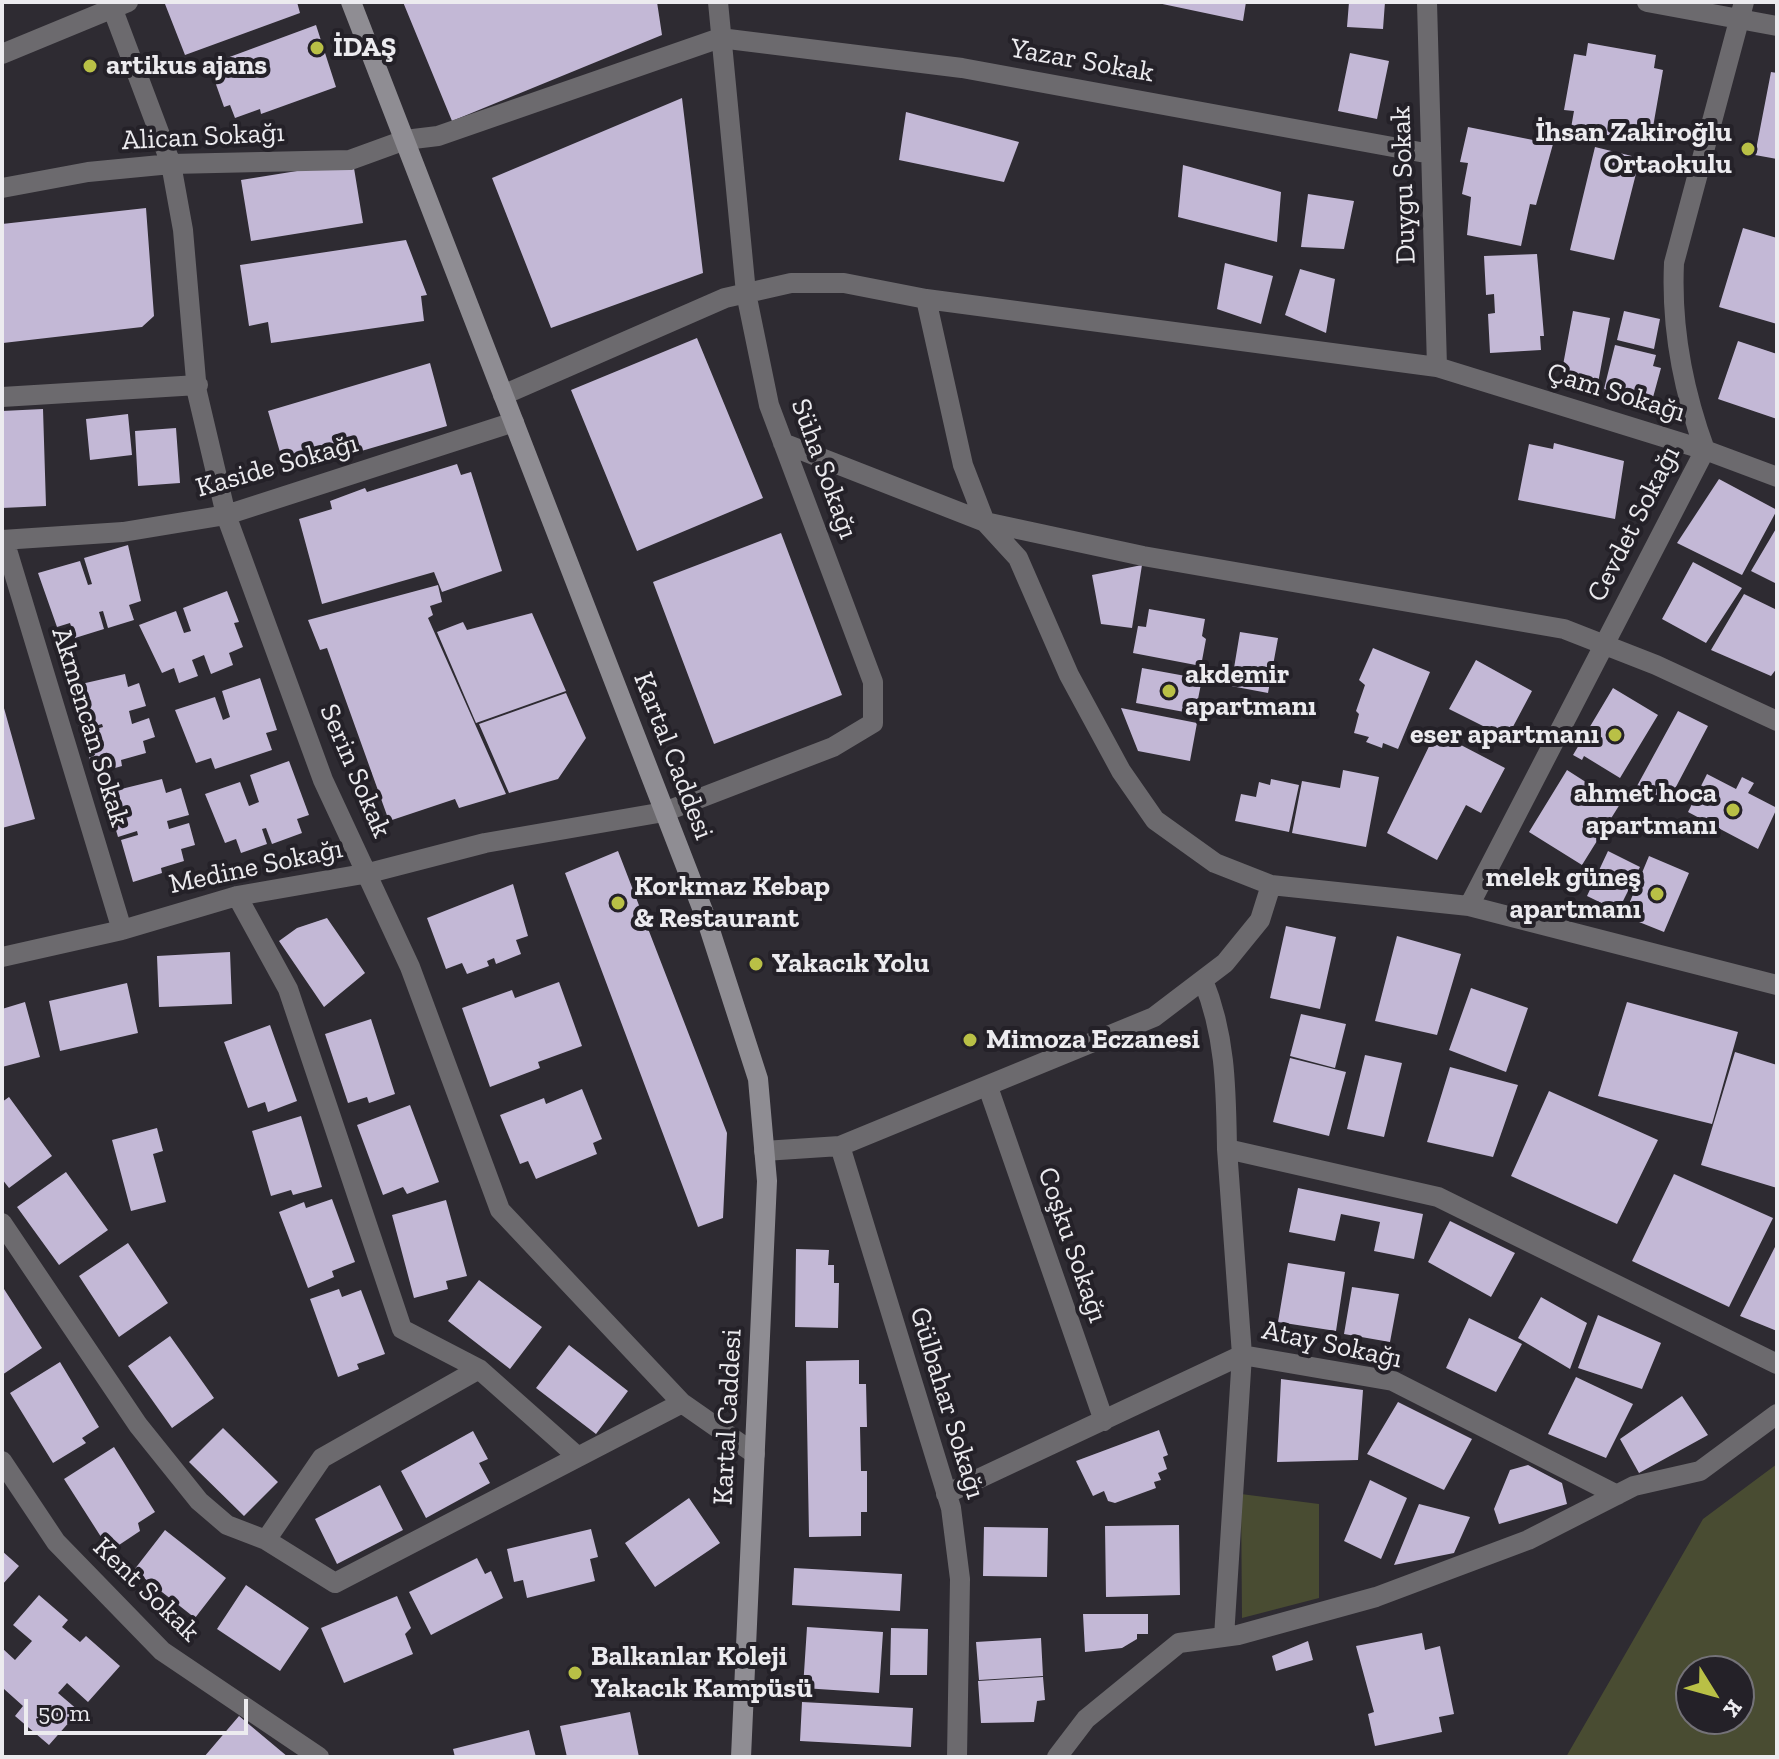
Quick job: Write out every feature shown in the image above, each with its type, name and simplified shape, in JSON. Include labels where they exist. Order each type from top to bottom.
[{"type":"main road","name":"Kartal Caddesi","points":[[351,2],[707,921],[758,1079],[767,1181],[741,1757]]},
{"type":"street","name":"Süha Sokağı","points":[[664,812],[833,747],[873,723],[873,682],[769,405],[746,293],[718,2]]},
{"type":"street","name":"Duygu Sokak","points":[[1427,2],[1437,367]]},
{"type":"street","points":[[1647,2],[1742,11],[1777,26]]},
{"type":"street","points":[[2,54],[117,4]]},
{"type":"street","name":"Serin Sokak","points":[[117,4],[171,164],[183,230],[198,385],[226,515],[323,780],[369,873],[410,967],[500,1210],[682,1403],[755,1454]]},
{"type":"street","name":"Cevdet Sokağı","points":[[1469,906],[1705,450],[1688,403],[1681,363],[1672,297],[1674,263],[1742,11]]},
{"type":"street","name":"Alican Sokağı","points":[[2,188],[88,172],[171,164],[350,160],[405,140],[438,136],[720,38]]},
{"type":"street","name":"Yazar Sokak","points":[[720,38],[962,68],[1431,154]]},
{"type":"street","name":"Çam Sokağı","points":[[503,395],[725,298],[791,283],[844,283],[926,299],[1437,367],[1705,450],[1777,477]]},
{"type":"street","points":[[926,299],[963,465],[985,522],[1018,558],[1069,675],[1121,771],[1155,820],[1215,863],[1271,885],[1469,906],[1777,985]]},
{"type":"street","points":[[2,397],[198,385]]},
{"type":"street","name":"Kaside Sokağı","points":[[3,540],[123,532],[226,515],[514,422]]},
{"type":"street","points":[[783,443],[985,522],[1158,559],[1564,629],[1605,643],[1777,721]]},
{"type":"street","name":"Akmencan Sokak","points":[[3,540],[122,930]]},
{"type":"street","name":"Medine Sokağı","points":[[2,957],[122,930],[168,913],[237,896],[369,873],[485,843],[664,812]]},
{"type":"street","points":[[764,1151],[840,1146],[1154,1017],[1225,963],[1260,920],[1271,885]]},
{"type":"street","points":[[237,896],[288,989],[402,1329],[479,1369],[578,1457]]},
{"type":"street","points":[[1203,980],[1217,1014],[1226,1069],[1227,1149],[1242,1355],[1224,1637]]},
{"type":"street","name":"Coşku Sokağı","points":[[988,1087],[1104,1421]]},
{"type":"street","name":"Gülbahar Sokağı","points":[[840,1146],[946,1494],[960,1579],[957,1757]]},
{"type":"street","points":[[1227,1149],[1438,1197],[1777,1364]]},
{"type":"street","points":[[2,1223],[138,1425],[199,1501],[227,1525],[266,1540],[335,1583],[682,1403]]},
{"type":"street","name":"Atay Sokağı","points":[[946,1494],[1242,1355],[1393,1381],[1617,1495]]},
{"type":"street","points":[[266,1540],[322,1458],[479,1369]]},
{"type":"street","points":[[1057,1757],[1086,1719],[1179,1643],[1224,1637],[1376,1597],[1528,1540],[1634,1486],[1700,1471],[1777,1414]]},
{"type":"street","name":"Kent Sokak","points":[[2,1461],[56,1542],[162,1651],[319,1757]]},
{"type":"green space","points":[[1777,1464],[1777,1757],[1566,1757],[1703,1519]]},
{"type":"green space","points":[[1241,1494],[1319,1504],[1319,1598],[1242,1618]]},
{"type":"building","points":[[297,2],[300,13],[185,55],[165,4]]},
{"type":"building","points":[[403,2],[657,2],[662,35],[452,121]]},
{"type":"building","points":[[1153,2],[1246,2],[1243,21]]},
{"type":"building","points":[[1349,2],[1385,2],[1383,29],[1347,27]]},
{"type":"building","points":[[316,25],[336,87],[261,114],[260,109],[235,118],[230,105],[224,107],[213,76],[220,74],[216,62]]},
{"type":"building","points":[[1588,43],[1656,55],[1654,68],[1663,70],[1653,127],[1642,125],[1639,141],[1571,128],[1574,111],[1564,110],[1574,54],[1586,56]]},
{"type":"building","points":[[1350,53],[1389,61],[1377,119],[1338,111]]},
{"type":"building","points":[[1771,72],[1777,73],[1777,159],[1755,155]]},
{"type":"building","points":[[682,98],[703,273],[551,328],[492,178]]},
{"type":"building","points":[[906,112],[1019,142],[1004,182],[899,160]]},
{"type":"building","points":[[1468,127],[1553,144],[1536,205],[1530,204],[1521,246],[1467,235],[1471,197],[1462,194],[1468,163],[1460,162]]},
{"type":"building","points":[[1595,147],[1640,158],[1614,260],[1570,250]]},
{"type":"building","points":[[353,162],[363,223],[251,241],[241,180]]},
{"type":"building","points":[[1183,165],[1281,192],[1277,242],[1178,217]]},
{"type":"building","points":[[1308,194],[1354,201],[1344,249],[1301,247]]},
{"type":"building","points":[[146,208],[154,316],[142,327],[3,343],[2,224]]},
{"type":"building","points":[[1743,228],[1777,238],[1777,324],[1719,307]]},
{"type":"building","points":[[406,240],[427,295],[421,296],[424,321],[271,343],[268,322],[249,326],[240,265]]},
{"type":"building","points":[[1537,254],[1544,336],[1540,336],[1541,350],[1490,353],[1488,314],[1495,313],[1494,294],[1486,295],[1484,256]]},
{"type":"building","points":[[1225,263],[1273,276],[1261,324],[1217,309]]},
{"type":"building","points":[[1300,269],[1335,279],[1326,333],[1285,315]]},
{"type":"building","points":[[1573,311],[1610,318],[1598,383],[1561,376]]},
{"type":"building","points":[[1624,311],[1660,319],[1654,349],[1617,340]]},
{"type":"building","points":[[697,338],[763,498],[637,551],[571,390]]},
{"type":"building","points":[[1738,341],[1777,354],[1777,419],[1718,399]]},
{"type":"building","points":[[1615,345],[1656,355],[1653,366],[1661,368],[1652,401],[1604,389]]},
{"type":"building","points":[[430,363],[447,426],[286,473],[268,411]]},
{"type":"building","points":[[43,409],[46,506],[2,508],[2,411]]},
{"type":"building","points":[[128,414],[132,455],[90,460],[86,419]]},
{"type":"building","points":[[176,428],[180,483],[138,486],[135,431]]},
{"type":"building","points":[[1554,443],[1624,461],[1615,519],[1518,500],[1529,444],[1553,449]]},
{"type":"building","points":[[457,464],[461,475],[471,472],[502,571],[442,592],[434,572],[322,604],[299,519],[332,509],[330,501],[365,488],[367,492]]},
{"type":"building","points":[[1719,479],[1777,510],[1742,575],[1677,543]]},
{"type":"building","points":[[1777,527],[1777,584],[1751,571]]},
{"type":"building","points":[[781,533],[842,695],[714,744],[653,582]]},
{"type":"building","points":[[128,545],[141,601],[129,605],[134,620],[108,628],[103,611],[99,612],[104,629],[75,638],[70,623],[57,627],[38,573],[80,561],[88,585],[92,584],[84,558]]},
{"type":"building","points":[[1693,562],[1742,588],[1706,643],[1662,619]]},
{"type":"building","points":[[1142,565],[1132,628],[1101,624],[1092,575]]},
{"type":"building","points":[[438,585],[442,602],[430,606],[433,615],[428,618],[506,794],[459,808],[455,799],[389,821],[327,648],[320,650],[308,620]]},
{"type":"building","points":[[227,591],[239,622],[234,623],[243,647],[229,653],[233,665],[211,674],[204,655],[192,660],[198,676],[179,683],[174,668],[162,673],[139,625],[176,611],[184,633],[191,631],[183,608]]},
{"type":"building","points":[[1744,594],[1777,610],[1777,668],[1771,676],[1711,650]]},
{"type":"building","points":[[1149,609],[1205,619],[1202,636],[1206,639],[1201,666],[1133,653],[1138,626],[1146,627]]},
{"type":"building","points":[[532,613],[566,691],[476,723],[437,632],[463,622],[467,630]]},
{"type":"building","name":"akdemir apartmanı","points":[[1240,632],[1278,638],[1268,693],[1231,686]]},
{"type":"building","points":[[1373,648],[1430,672],[1398,749],[1383,743],[1382,748],[1366,742],[1369,737],[1354,733],[1359,714],[1356,711],[1365,685],[1359,680]]},
{"type":"building","points":[[1476,660],[1532,691],[1507,738],[1449,709]]},
{"type":"building","name":"akdemir apartmanı","points":[[1142,668],[1202,679],[1195,714],[1136,703]]},
{"type":"building","points":[[125,674],[128,687],[139,683],[146,706],[129,711],[132,724],[149,718],[155,737],[143,741],[146,753],[121,760],[122,766],[94,774],[82,733],[103,727],[102,724],[80,730],[68,687]]},
{"type":"building","points":[[260,678],[277,730],[266,733],[272,750],[215,769],[211,758],[196,763],[175,710],[215,697],[223,720],[230,717],[222,691]]},
{"type":"building","name":"eser apartmanı","points":[[1613,688],[1658,715],[1620,778],[1584,756],[1582,760],[1573,755]]},
{"type":"building","points":[[566,693],[586,738],[558,779],[509,793],[479,724]]},
{"type":"building","points":[[2,701],[35,819],[2,828]]},
{"type":"building","points":[[1121,708],[1197,723],[1190,761],[1138,751]]},
{"type":"building","points":[[1678,711],[1708,726],[1668,802],[1637,786]]},
{"type":"building","points":[[1436,732],[1505,768],[1481,813],[1466,805],[1437,860],[1387,833]]},
{"type":"building","points":[[289,761],[309,815],[297,819],[302,833],[272,844],[266,828],[262,829],[267,844],[241,853],[236,839],[225,843],[205,794],[240,782],[249,806],[259,802],[250,775]]},
{"type":"building","points":[[1343,770],[1379,777],[1366,847],[1292,833],[1302,781],[1340,788]]},
{"type":"building","points":[[1567,770],[1620,804],[1582,865],[1529,832]]},
{"type":"building","name":"ahmet hoca apartmanı","points":[[1707,774],[1736,789],[1742,777],[1754,783],[1748,793],[1777,808],[1758,849],[1688,812]]},
{"type":"building","points":[[162,779],[166,793],[181,788],[189,815],[167,821],[169,829],[189,823],[195,845],[181,849],[184,861],[161,868],[162,873],[133,882],[121,840],[138,835],[137,831],[118,837],[105,793]]},
{"type":"building","points":[[1271,779],[1299,785],[1289,832],[1235,821],[1241,794],[1256,797],[1259,782],[1270,785]]},
{"type":"building","points":[[618,851],[727,1133],[723,1218],[698,1227],[565,873]]},
{"type":"building","points":[[1608,851],[1640,867],[1618,911],[1587,896]]},
{"type":"building","name":"melek güneş apartmanı","points":[[1649,856],[1689,873],[1664,932],[1624,916]]},
{"type":"building","points":[[513,884],[528,936],[516,940],[521,954],[496,964],[494,958],[487,961],[489,966],[467,974],[462,963],[446,969],[427,918]]},
{"type":"building","points":[[327,918],[365,973],[324,1007],[279,941],[297,928]]},
{"type":"building","points":[[1286,926],[1336,937],[1320,1009],[1270,998]]},
{"type":"building","points":[[1397,936],[1461,954],[1437,1035],[1375,1021]]},
{"type":"building","points":[[230,952],[232,1004],[159,1007],[157,956]]},
{"type":"building","points":[[559,982],[582,1046],[538,1062],[540,1068],[490,1087],[462,1008],[512,990],[515,998]]},
{"type":"building","points":[[127,983],[138,1033],[60,1051],[49,1001]]},
{"type":"building","points":[[1471,988],[1528,1008],[1506,1072],[1449,1050]]},
{"type":"building","points":[[25,1002],[40,1057],[2,1067],[2,1009]]},
{"type":"building","points":[[1627,1002],[1738,1032],[1712,1124],[1598,1096]]},
{"type":"building","points":[[1301,1014],[1346,1024],[1335,1068],[1290,1056]]},
{"type":"building","points":[[371,1019],[395,1094],[369,1103],[367,1097],[348,1103],[325,1034]]},
{"type":"building","points":[[270,1025],[297,1101],[268,1112],[265,1102],[248,1108],[224,1042]]},
{"type":"building","points":[[1735,1052],[1777,1065],[1777,1188],[1701,1165]]},
{"type":"building","points":[[1365,1055],[1402,1063],[1384,1137],[1347,1129]]},
{"type":"building","points":[[1290,1058],[1346,1072],[1329,1136],[1273,1122]]},
{"type":"building","points":[[1450,1067],[1518,1085],[1493,1157],[1427,1142]]},
{"type":"building","points":[[582,1089],[602,1139],[593,1143],[597,1154],[536,1179],[528,1161],[520,1164],[500,1115],[544,1098],[546,1104]]},
{"type":"building","points":[[1549,1091],[1658,1140],[1617,1224],[1511,1176]]},
{"type":"building","points":[[9,1097],[52,1156],[9,1188],[2,1179],[2,1102]]},
{"type":"building","points":[[410,1105],[439,1182],[407,1194],[403,1187],[383,1195],[357,1125]]},
{"type":"building","points":[[301,1116],[322,1187],[293,1195],[291,1190],[271,1196],[252,1131]]},
{"type":"building","points":[[157,1128],[163,1151],[153,1154],[166,1202],[131,1211],[112,1140]]},
{"type":"building","points":[[66,1172],[108,1230],[59,1265],[17,1207]]},
{"type":"building","points":[[1674,1174],[1773,1218],[1729,1307],[1632,1261]]},
{"type":"building","points":[[1298,1188],[1423,1214],[1414,1259],[1374,1251],[1380,1222],[1341,1214],[1335,1241],[1289,1232]]},
{"type":"building","points":[[332,1199],[355,1262],[332,1271],[334,1277],[308,1288],[279,1212],[304,1202],[306,1208]]},
{"type":"building","points":[[446,1200],[467,1276],[446,1281],[448,1289],[414,1298],[392,1215]]},
{"type":"building","points":[[1450,1221],[1515,1253],[1491,1297],[1428,1262]]},
{"type":"building","points":[[128,1243],[168,1303],[119,1337],[79,1276]]},
{"type":"building","points":[[1777,1243],[1777,1331],[1740,1316]]},
{"type":"building","points":[[796,1249],[829,1250],[828,1265],[834,1265],[834,1283],[839,1283],[838,1328],[795,1327]]},
{"type":"building","points":[[1288,1263],[1345,1272],[1336,1331],[1278,1322]]},
{"type":"building","points":[[479,1280],[542,1327],[510,1369],[448,1321]]},
{"type":"building","points":[[1352,1287],[1399,1294],[1390,1342],[1344,1334]]},
{"type":"building","points":[[339,1289],[342,1297],[361,1290],[385,1354],[357,1364],[359,1369],[338,1377],[310,1299]]},
{"type":"building","points":[[2,1290],[42,1348],[2,1375]]},
{"type":"building","points":[[1541,1297],[1587,1323],[1570,1369],[1518,1338]]},
{"type":"building","points":[[1598,1315],[1661,1343],[1642,1389],[1578,1368]]},
{"type":"building","points":[[1469,1318],[1522,1344],[1496,1392],[1446,1368]]},
{"type":"building","points":[[170,1336],[214,1398],[172,1428],[128,1366]]},
{"type":"building","points":[[569,1345],[628,1391],[596,1434],[536,1388]]},
{"type":"building","points":[[859,1360],[859,1384],[866,1384],[867,1427],[860,1427],[861,1471],[867,1471],[867,1512],[861,1512],[861,1536],[809,1537],[806,1361]]},
{"type":"building","points":[[60,1362],[99,1427],[82,1438],[86,1443],[53,1463],[10,1393]]},
{"type":"building","points":[[1576,1377],[1633,1404],[1606,1458],[1548,1434]]},
{"type":"building","points":[[1281,1379],[1363,1390],[1358,1460],[1277,1462]]},
{"type":"building","points":[[1682,1396],[1708,1435],[1639,1473],[1620,1439]]},
{"type":"building","points":[[1398,1402],[1472,1439],[1444,1490],[1367,1454]]},
{"type":"building","points":[[223,1428],[278,1482],[244,1516],[189,1462]]},
{"type":"building","points":[[1159,1430],[1168,1455],[1163,1457],[1167,1469],[1158,1473],[1161,1480],[1154,1482],[1156,1488],[1115,1503],[1108,1501],[1104,1491],[1093,1496],[1076,1461]]},
{"type":"building","points":[[473,1431],[488,1459],[479,1463],[490,1483],[426,1518],[401,1471]]},
{"type":"building","points":[[114,1447],[155,1512],[138,1523],[140,1531],[110,1551],[64,1479]]},
{"type":"building","points":[[1528,1465],[1562,1483],[1567,1504],[1499,1524],[1494,1509],[1510,1470]]},
{"type":"building","points":[[1370,1480],[1407,1498],[1381,1559],[1344,1541]]},
{"type":"building","points":[[380,1485],[403,1530],[337,1564],[315,1519]]},
{"type":"building","points":[[689,1498],[720,1543],[655,1587],[625,1543]]},
{"type":"building","points":[[1419,1504],[1470,1517],[1454,1553],[1394,1565]]},
{"type":"building","points":[[1179,1525],[1180,1595],[1106,1597],[1105,1526]]},
{"type":"building","points":[[984,1527],[1048,1528],[1047,1577],[983,1576]]},
{"type":"building","points":[[591,1529],[598,1557],[590,1559],[595,1581],[527,1598],[523,1580],[514,1582],[507,1549]]},
{"type":"building","points":[[165,1530],[226,1578],[195,1618],[134,1570]]},
{"type":"building","points":[[2,1551],[19,1566],[2,1585]]},
{"type":"building","points":[[477,1558],[485,1574],[491,1571],[503,1598],[431,1635],[409,1592]]},
{"type":"building","points":[[794,1568],[902,1574],[900,1611],[792,1605]]},
{"type":"building","points":[[246,1585],[309,1628],[280,1671],[217,1629]]},
{"type":"building","points":[[39,1595],[68,1620],[62,1627],[80,1642],[86,1636],[120,1666],[88,1702],[67,1683],[58,1693],[79,1711],[49,1745],[15,1716],[23,1706],[4,1689],[2,1692],[2,1648],[15,1660],[32,1641],[13,1625]]},
{"type":"building","points":[[397,1596],[411,1628],[405,1634],[413,1654],[344,1683],[321,1628]]},
{"type":"building","points":[[1083,1614],[1148,1614],[1148,1634],[1137,1634],[1137,1639],[1122,1648],[1085,1652]]},
{"type":"building","points":[[807,1627],[883,1632],[879,1693],[803,1688]]},
{"type":"building","points":[[891,1628],[928,1629],[927,1675],[890,1675]]},
{"type":"building","points":[[1422,1633],[1425,1650],[1440,1646],[1454,1714],[1439,1717],[1442,1732],[1375,1746],[1368,1714],[1374,1712],[1356,1646]]},
{"type":"building","points":[[1041,1638],[1043,1676],[979,1680],[976,1642]]},
{"type":"building","points":[[1308,1641],[1313,1660],[1276,1671],[1272,1656]]},
{"type":"building","points":[[1043,1677],[1045,1700],[1037,1701],[1034,1722],[981,1723],[978,1681]]},
{"type":"building","points":[[802,1702],[913,1708],[911,1747],[800,1741]]},
{"type":"building","points":[[630,1712],[639,1757],[567,1757],[560,1726]]},
{"type":"building","points":[[239,1716],[288,1757],[204,1757]]},
{"type":"building","points":[[529,1730],[536,1757],[455,1757],[453,1749]]},
{"type":"place","name":"İDAŞ","points":[[317,48]]},
{"type":"place","name":"artikus ajans","points":[[90,66]]},
{"type":"place","name":"İhsan Zakiroğlu Ortaokulu","points":[[1748,149]]},
{"type":"place","name":"akdemir apartmanı","points":[[1169,691]]},
{"type":"place","name":"eser apartmanı","points":[[1615,735]]},
{"type":"place","name":"ahmet hoca apartmanı","points":[[1733,810]]},
{"type":"place","name":"melek güneş apartmanı","points":[[1657,894]]},
{"type":"place","name":"Korkmaz Kebap & Restaurant","points":[[618,903]]},
{"type":"place","name":"Yakacık Yolu","points":[[756,964]]},
{"type":"place","name":"Mimoza Eczanesi","points":[[970,1040]]},
{"type":"place","name":"Balkanlar Koleji Yakacık Kampüsü","points":[[575,1673]]}]
